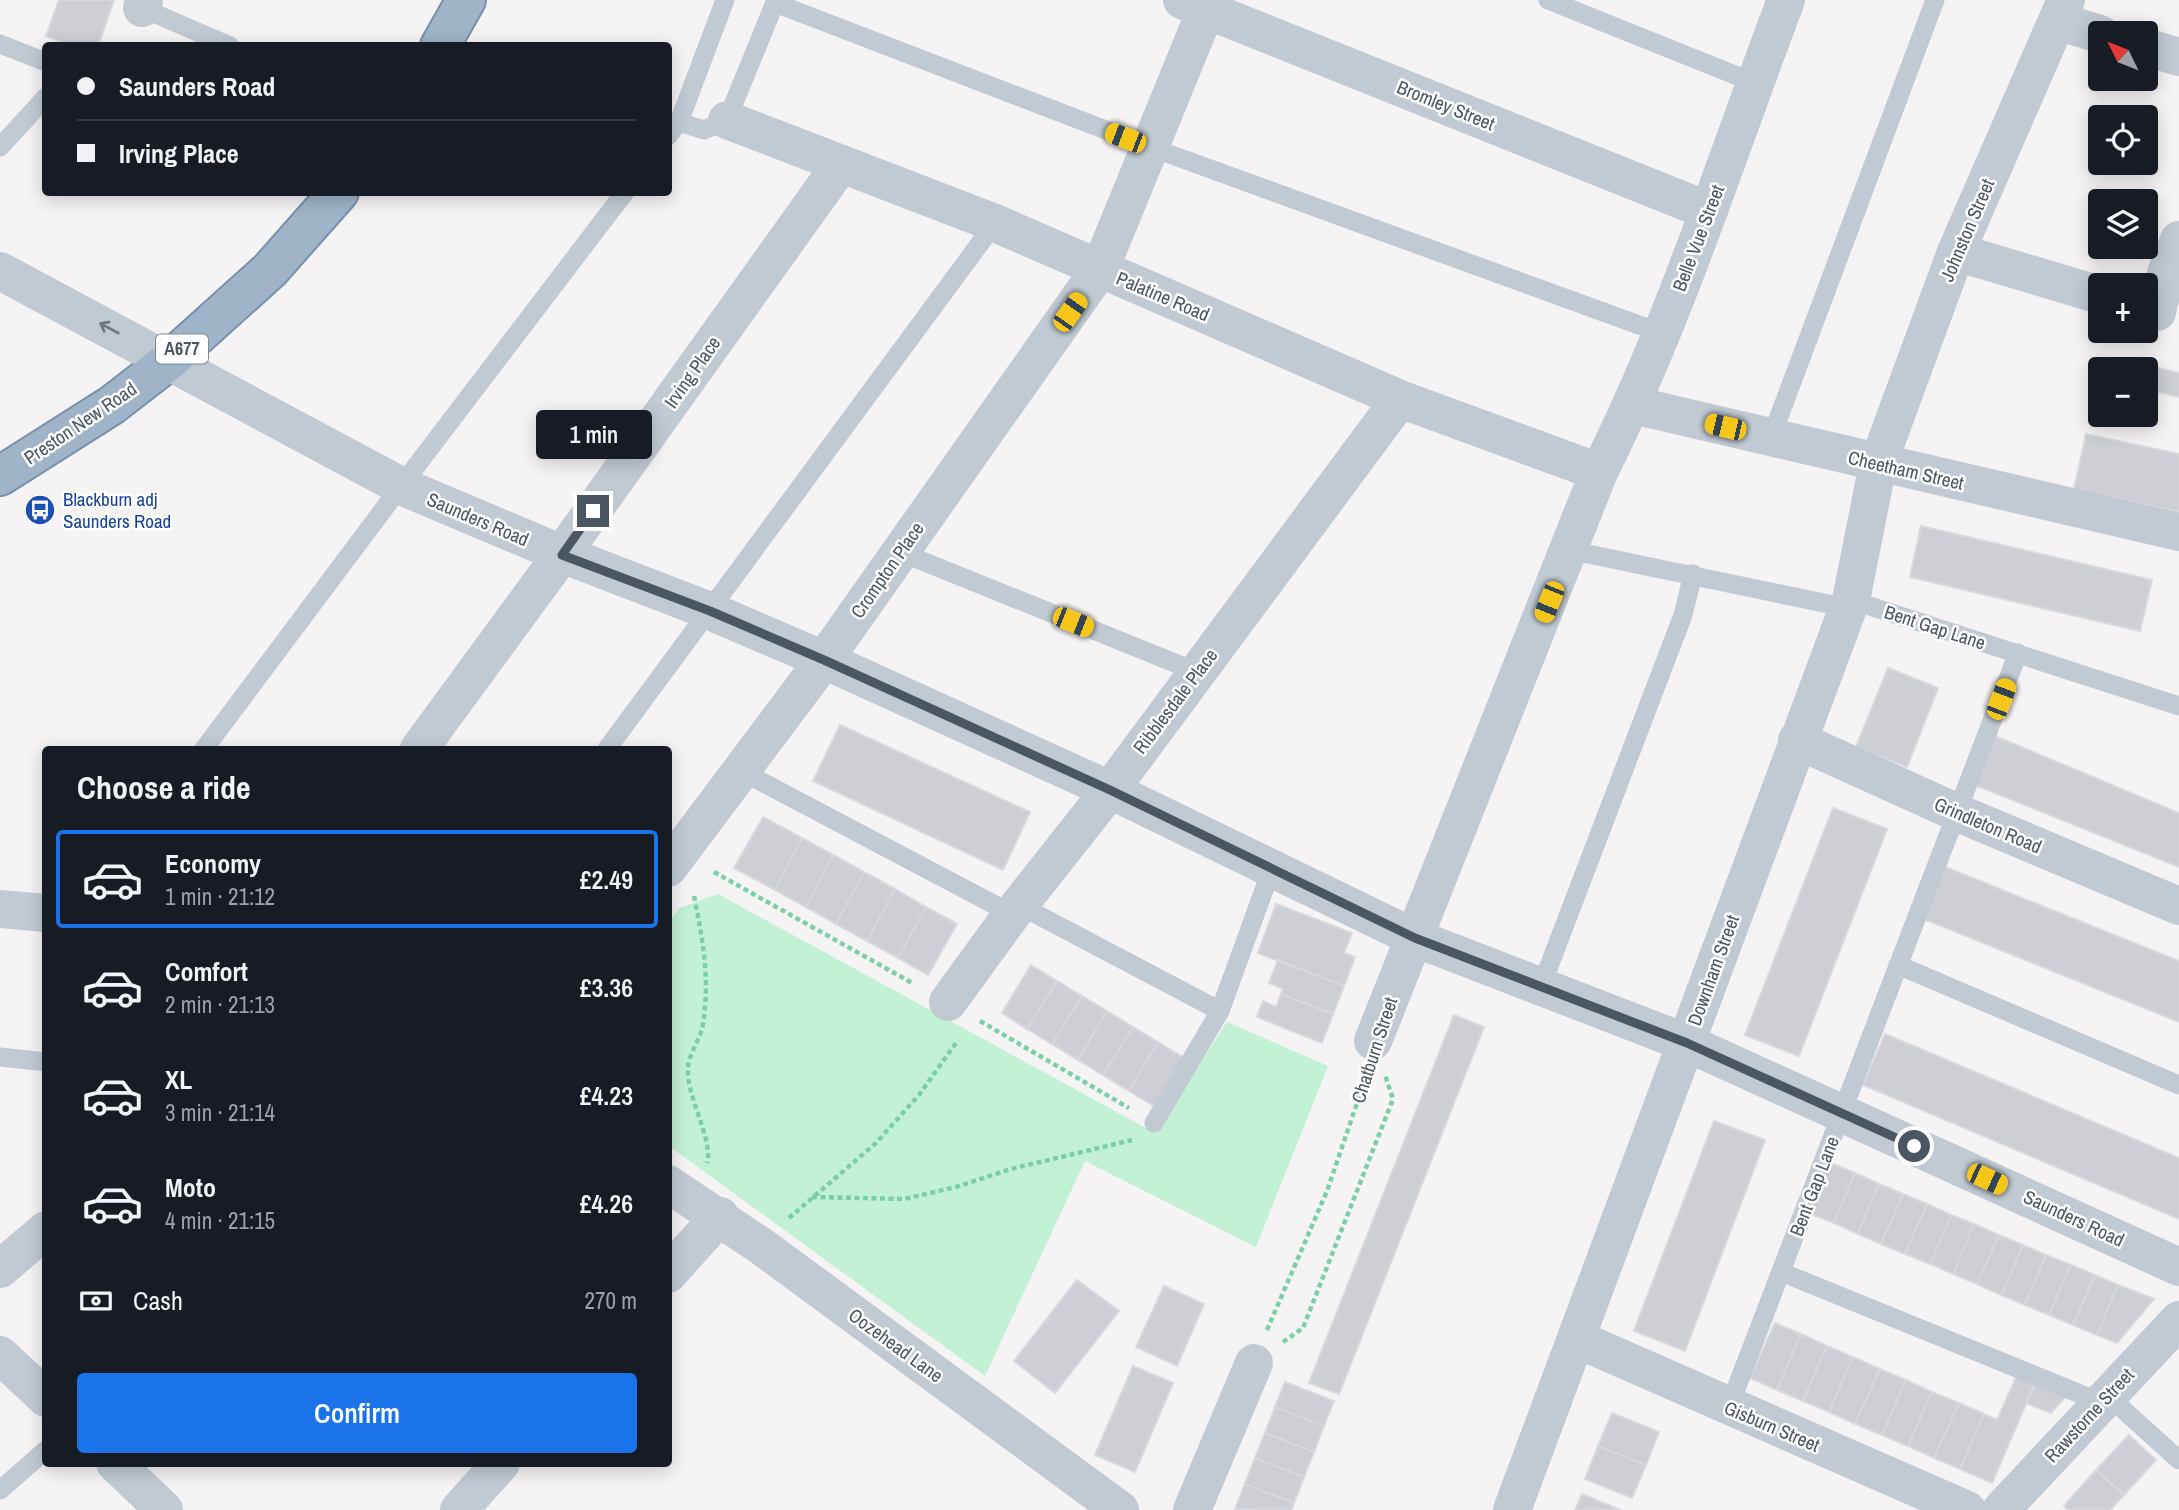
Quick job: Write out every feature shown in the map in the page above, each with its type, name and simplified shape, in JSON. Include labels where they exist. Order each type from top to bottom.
[{"type":"highway","points":[[442,42],[466,0]]},
{"type":"highway","name":"Preston New Road","points":[[0,476],[112,405],[170,360],[271,270],[336,196]]},
{"type":"street","name":"Belle Vue Street","points":[[1599,472],[1633,405],[1709,211],[1786,0]]},
{"type":"street","name":"Crompton Place","points":[[674,860],[824,660],[1100,269],[1150,147],[1199,3]]},
{"type":"street","name":"Bromley Street","points":[[1199,3],[1709,211]]},
{"type":"street","points":[[2061,11],[2088,27]]},
{"type":"street","name":"Johnston Street","points":[[1878,464],[1956,252],[2061,11]]},
{"type":"street","points":[[2158,51],[2179,57]]},
{"type":"street","name":"Palatine Road","points":[[727,120],[995,223],[1400,398],[1599,472]]},
{"type":"street","name":"Irving Place","points":[[421,746],[562,555],[841,164]]},
{"type":"street","points":[[2160,313],[2166,273],[2179,240]]},
{"type":"street","points":[[1956,252],[2088,291]]},
{"type":"street","name":"Saunders Road","points":[[0,271],[401,486],[562,555],[710,611],[824,660],[1110,790],[1415,938],[1687,1043],[2179,1267]]},
{"type":"street","name":"Ribblesdale Place","points":[[955,1019],[1016,909],[1110,790],[1400,398]]},
{"type":"street","name":"Cheetham Street","points":[[1633,405],[2179,533]]},
{"type":"street","name":"Downham Street","points":[[1513,1510],[1797,740],[1850,604],[1878,464]]},
{"type":"street","name":"Chatburn Street","points":[[1373,1041],[1599,472]]},
{"type":"street","name":"Grindleton Road","points":[[1797,740],[1958,813],[2179,906]]},
{"type":"street","points":[[0,908],[42,913]]},
{"type":"street","points":[[672,1263],[694,1200]]},
{"type":"street","name":"Oozehead Lane","points":[[694,1200],[761,1246],[1120,1510]]},
{"type":"street","points":[[0,1269],[42,1233]]},
{"type":"street","name":"Rawstorne Street","points":[[2001,1510],[2179,1320]]},
{"type":"street","name":"Gisburn Street","points":[[1577,1339],[1967,1510]]},
{"type":"street","points":[[0,1354],[42,1394]]},
{"type":"street","points":[[1192,1510],[1254,1363]]},
{"type":"street","points":[[119,1467],[164,1510]]},
{"type":"street","points":[[459,1510],[497,1467]]},
{"type":"lane","points":[[725,0],[674,129],[704,130],[727,120],[776,2],[1150,147],[1661,333]]},
{"type":"lane","points":[[1548,0],[1755,83]]},
{"type":"lane","points":[[1771,438],[1935,0]]},
{"type":"lane","points":[[143,4],[222,42]]},
{"type":"lane","points":[[0,44],[42,60]]},
{"type":"lane","points":[[0,147],[42,101]]},
{"type":"lane","points":[[206,746],[622,196]]},
{"type":"lane","points":[[609,746],[995,223]]},
{"type":"lane","name":"Bent Gap Lane","points":[[1569,551],[1850,604],[2018,653],[2179,706]]},
{"type":"lane","points":[[900,552],[1197,672]]},
{"type":"lane","points":[[1541,987],[1683,615],[1693,574]]},
{"type":"lane","name":"Bent Gap Lane","points":[[1729,1407],[2018,653]]},
{"type":"lane","points":[[741,771],[1220,1011]]},
{"type":"lane","points":[[1154,1123],[1220,1011],[1272,868]]},
{"type":"lane","points":[[1898,965],[2179,1086]]},
{"type":"lane","points":[[0,1057],[42,1062]]},
{"type":"lane","points":[[1781,1272],[2104,1399],[2179,1460]]},
{"type":"lane","points":[[0,1490],[42,1453]]},
{"type":"path","points":[[674,860],[693,892],[707,975],[703,1027],[688,1069],[710,1156],[694,1200]]},
{"type":"path","points":[[761,1246],[812,1197],[876,1143],[919,1095],[955,1019]]},
{"type":"path","points":[[1254,1363],[1303,1328],[1394,1099],[1373,1041]]},
{"type":"path","name":"Chatburn Street","points":[[1254,1363],[1327,1191],[1367,1073],[1373,1041]]},
{"type":"path","points":[[812,1197],[904,1199],[956,1187],[1011,1169],[1141,1138],[1154,1123]]},
{"type":"green space","points":[[718,894],[1155,1133],[1227,1022],[1328,1066],[1256,1247],[1085,1161],[985,1376],[672,1148],[672,918],[679,908]]},
{"type":"building","points":[[59,0],[114,0],[99,42],[62,42],[46,36]]},
{"type":"building","points":[[2158,368],[2179,373],[2179,397],[2158,392]]},
{"type":"building","points":[[2086,434],[2179,454],[2179,512],[2074,489]]},
{"type":"building","points":[[1921,526],[2152,580],[2140,631],[1910,577]]},
{"type":"building","points":[[1888,668],[1938,688],[1907,767],[1856,747]]},
{"type":"building","points":[[840,725],[1030,812],[1003,870],[813,781]]},
{"type":"building","points":[[1995,736],[2179,813],[2179,867],[1975,785]]},
{"type":"building","points":[[1833,808],[1887,829],[1799,1056],[1745,1035]]},
{"type":"building","points":[[763,817],[802,838],[775,890],[734,868]]},
{"type":"building","points":[[802,838],[833,855],[806,907],[775,890]]},
{"type":"building","points":[[833,855],[864,872],[836,924],[806,907]]},
{"type":"building","points":[[1945,867],[2179,961],[2179,1022],[1924,919]]},
{"type":"building","points":[[864,872],[895,889],[867,941],[836,924]]},
{"type":"building","points":[[895,889],[926,907],[898,958],[867,941]]},
{"type":"building","points":[[1276,904],[1352,933],[1344,953],[1355,957],[1344,986],[1258,953]]},
{"type":"building","points":[[926,907],[957,924],[928,975],[898,958]]},
{"type":"building","points":[[1278,960],[1344,986],[1333,1014],[1281,994],[1283,989],[1269,983]]},
{"type":"building","points":[[1031,965],[1057,981],[1027,1029],[1002,1013]]},
{"type":"building","points":[[1057,981],[1082,996],[1052,1044],[1027,1029]]},
{"type":"building","points":[[1281,994],[1333,1014],[1322,1043],[1257,1017],[1263,1001],[1276,1007]]},
{"type":"building","points":[[1082,996],[1107,1011],[1078,1060],[1052,1044]]},
{"type":"building","points":[[1107,1011],[1133,1027],[1103,1075],[1078,1060]]},
{"type":"building","points":[[1454,1015],[1484,1027],[1339,1394],[1309,1383]]},
{"type":"building","points":[[1133,1027],[1158,1042],[1129,1091],[1103,1075]]},
{"type":"building","points":[[1885,1034],[2179,1158],[2179,1219],[1863,1085]]},
{"type":"building","points":[[1158,1042],[1184,1058],[1154,1106],[1129,1091]]},
{"type":"building","points":[[1714,1121],[1765,1140],[1685,1351],[1634,1331]]},
{"type":"building","points":[[1831,1163],[1855,1173],[1834,1223],[1809,1213]]},
{"type":"building","points":[[1855,1173],[1879,1184],[1858,1234],[1834,1223]]},
{"type":"building","points":[[1879,1184],[1903,1194],[1881,1244],[1858,1234]]},
{"type":"building","points":[[1903,1194],[1927,1204],[1905,1254],[1881,1244]]},
{"type":"building","points":[[1927,1204],[1951,1215],[1930,1264],[1905,1254]]},
{"type":"building","points":[[1951,1215],[1974,1224],[1953,1274],[1930,1264]]},
{"type":"building","points":[[1974,1224],[1999,1235],[1977,1284],[1953,1274]]},
{"type":"building","points":[[1999,1235],[2023,1245],[2001,1295],[1977,1284]]},
{"type":"building","points":[[2023,1245],[2046,1255],[2025,1305],[2001,1295]]},
{"type":"building","points":[[2046,1255],[2071,1265],[2049,1315],[2025,1305]]},
{"type":"building","points":[[2071,1265],[2095,1275],[2073,1325],[2049,1315]]},
{"type":"building","points":[[2095,1275],[2118,1285],[2097,1335],[2073,1325]]},
{"type":"building","points":[[1077,1280],[1119,1311],[1055,1393],[1014,1361]]},
{"type":"building","points":[[2118,1285],[2154,1299],[2117,1343],[2097,1335]]},
{"type":"building","points":[[1164,1286],[1204,1304],[1177,1366],[1136,1347]]},
{"type":"building","points":[[1775,1323],[1801,1334],[1777,1390],[1750,1378]]},
{"type":"building","points":[[1801,1334],[1827,1346],[1803,1401],[1777,1390]]},
{"type":"building","points":[[1827,1346],[1853,1357],[1829,1412],[1803,1401]]},
{"type":"building","points":[[1853,1357],[1880,1369],[1855,1424],[1829,1412]]},
{"type":"building","points":[[1133,1366],[1173,1383],[1135,1472],[1095,1455]]},
{"type":"building","points":[[1880,1369],[1906,1380],[1882,1435],[1855,1424]]},
{"type":"building","points":[[2017,1375],[2035,1383],[1992,1483],[1960,1469],[1984,1414],[1997,1420]]},
{"type":"building","points":[[1906,1380],[1932,1392],[1908,1446],[1882,1435]]},
{"type":"building","points":[[1285,1382],[1334,1401],[1324,1426],[1275,1407]]},
{"type":"building","points":[[2035,1383],[2067,1395],[2051,1413],[2026,1403]]},
{"type":"building","points":[[1932,1392],[1959,1403],[1934,1458],[1908,1446]]},
{"type":"building","points":[[1959,1403],[1984,1414],[1960,1469],[1934,1458]]},
{"type":"building","points":[[1275,1407],[1324,1426],[1314,1452],[1265,1433]]},
{"type":"building","points":[[1612,1413],[1659,1432],[1646,1465],[1598,1446]]},
{"type":"building","points":[[1265,1433],[1314,1452],[1304,1477],[1255,1458]]},
{"type":"building","points":[[2129,1435],[2156,1460],[2124,1495],[2096,1470]]},
{"type":"building","points":[[1598,1446],[1646,1465],[1632,1498],[1585,1479]]},
{"type":"building","points":[[1255,1458],[1304,1477],[1294,1503],[1245,1484]]},
{"type":"building","points":[[2096,1470],[2124,1495],[2110,1510],[2068,1510],[2064,1506]]},
{"type":"building","points":[[1245,1484],[1294,1503],[1291,1510],[1235,1509]]},
{"type":"building","points":[[1582,1494],[1620,1510],[1575,1510]]},
{"type":"place","name":"Blackburn adj Saunders Road","points":[[40,510]]},
{"type":"route","points":[[593,511],[562,555],[710,611],[824,660],[1110,790],[1415,938],[1687,1043],[1914,1146]]}]
